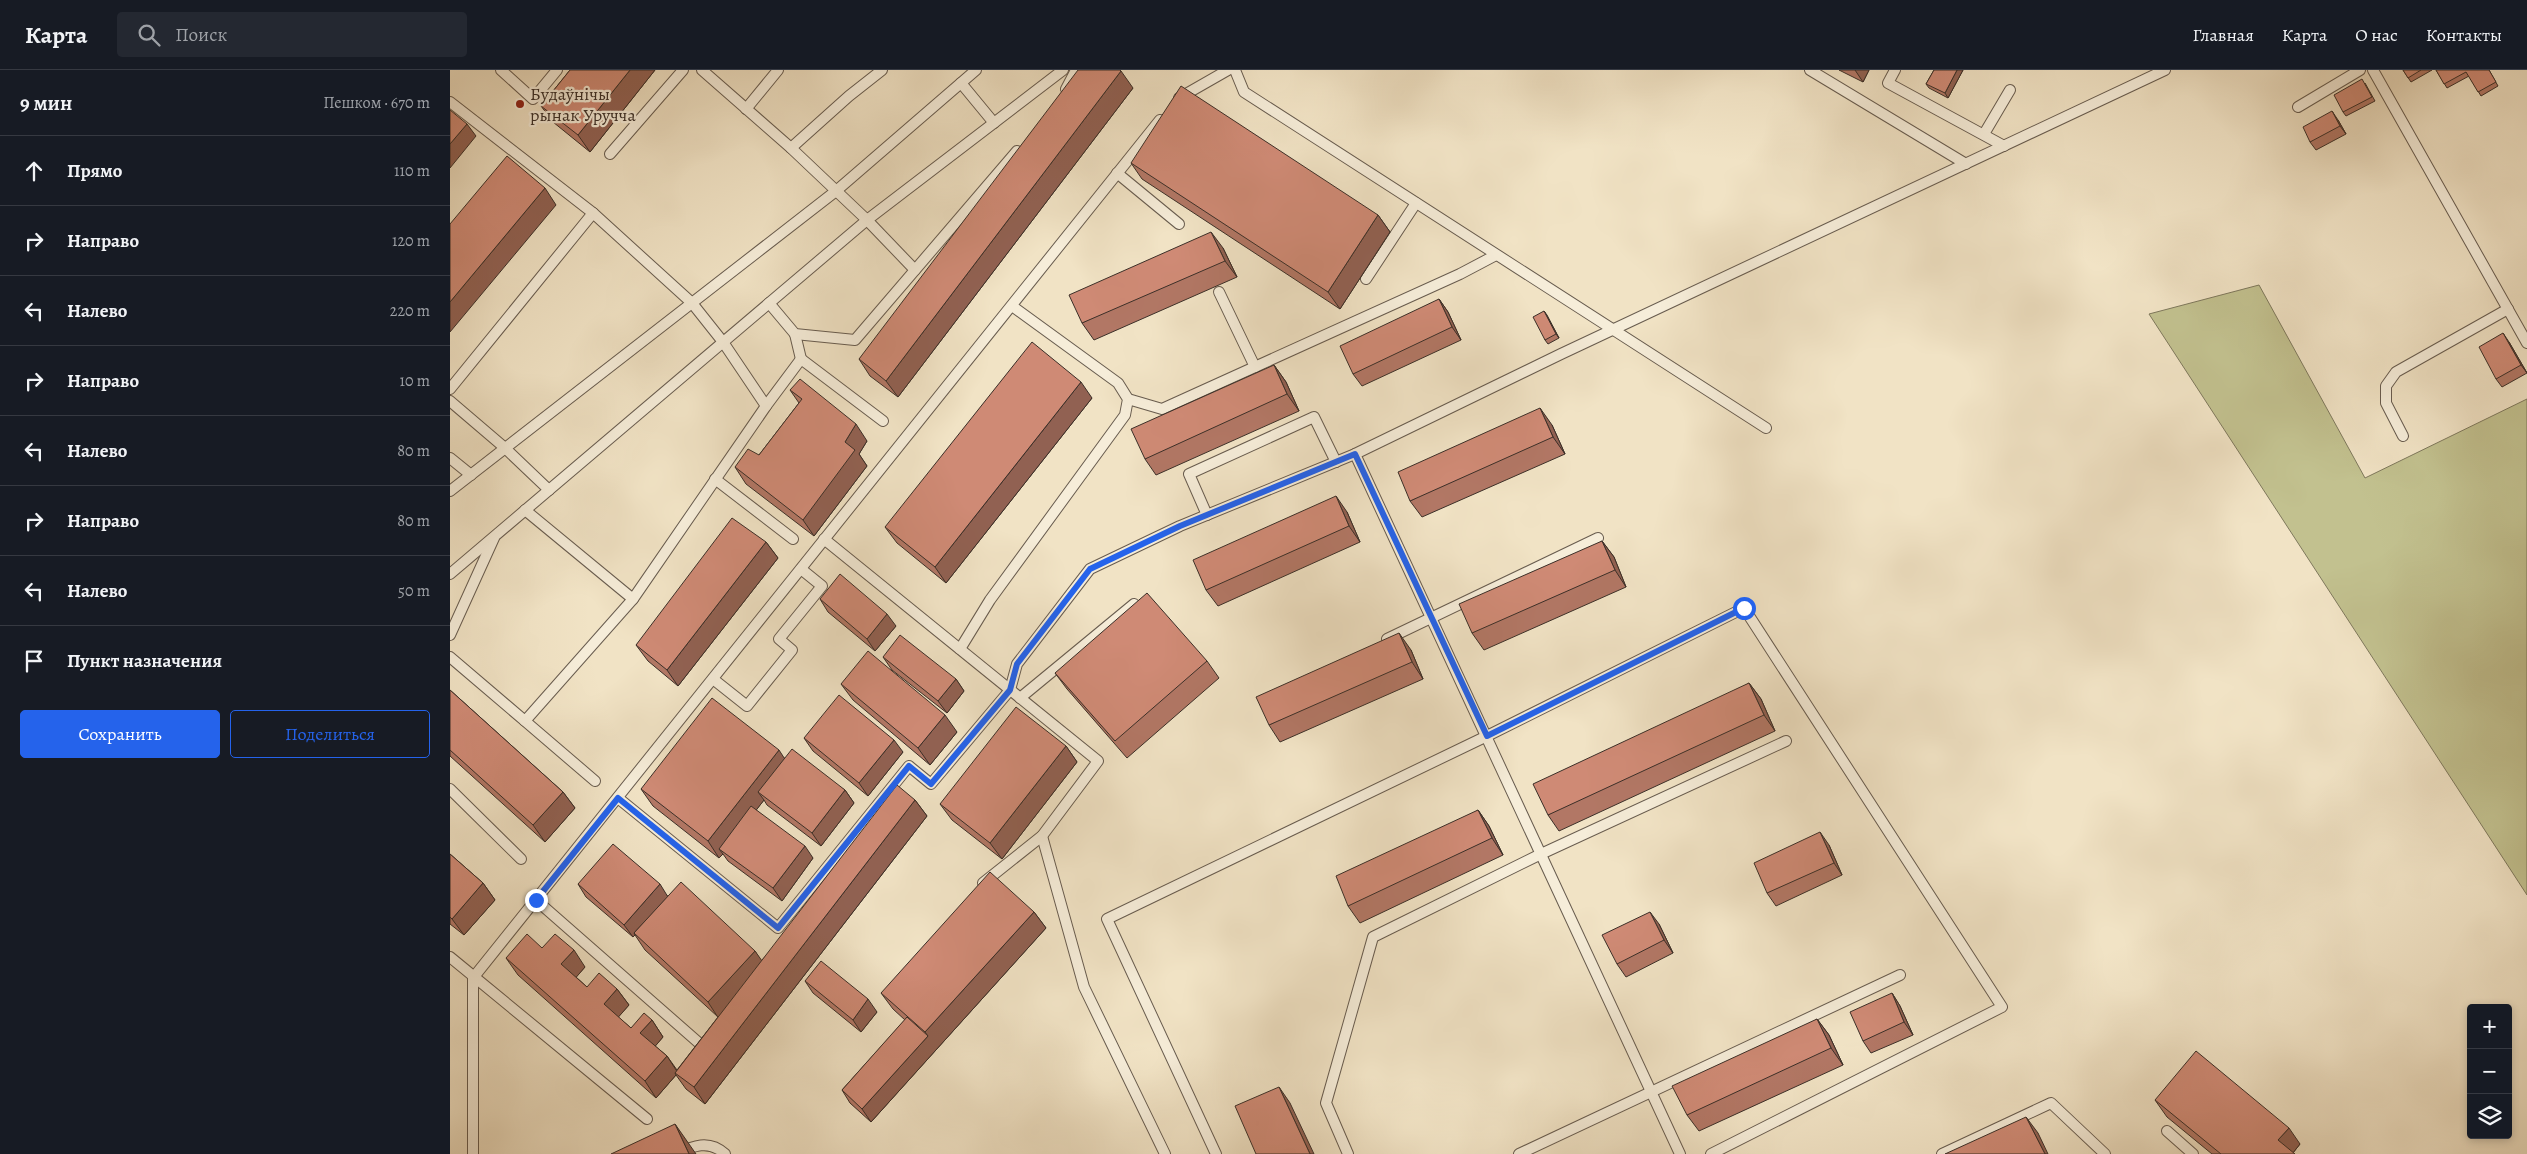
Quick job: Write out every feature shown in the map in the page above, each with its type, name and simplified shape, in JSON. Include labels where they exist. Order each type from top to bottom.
[{"type":"lane","points":[[501,70],[533,99],[556,70]]},
{"type":"lane","points":[[610,154],[683,70]]},
{"type":"lane","points":[[702,70],[791,148],[867,220],[915,270]]},
{"type":"lane","points":[[746,109],[778,70]]},
{"type":"lane","points":[[450,491],[836,192],[976,70]]},
{"type":"lane","points":[[450,574],[867,220],[1063,70]]},
{"type":"lane","points":[[1060,102],[1076,70]]},
{"type":"lane","points":[[473,1154],[473,978],[1181,95],[1228,70]]},
{"type":"lane","points":[[1235,70],[1244,92],[1766,428]]},
{"type":"lane","points":[[1810,70],[1966,164]]},
{"type":"lane","points":[[1895,70],[1888,83],[2004,146]]},
{"type":"lane","points":[[618,798],[778,928],[909,766],[931,784],[1010,690],[1017,664],[1090,569],[1208,515],[1355,454],[1613,330],[2165,70]]},
{"type":"lane","points":[[2298,107],[2360,70]]},
{"type":"lane","points":[[2373,70],[2527,343]]},
{"type":"lane","points":[[791,148],[875,72]]},
{"type":"lane","points":[[961,83],[994,123]]},
{"type":"lane","points":[[1984,134],[2010,90]]},
{"type":"lane","points":[[450,102],[593,213],[692,303],[723,342],[766,406]]},
{"type":"lane","points":[[795,334],[855,340],[1022,146]]},
{"type":"lane","points":[[1117,173],[1179,224]]},
{"type":"lane","points":[[1366,279],[1416,203]]},
{"type":"lane","points":[[450,389],[593,213]]},
{"type":"lane","points":[[1012,306],[1118,383],[1128,399],[1162,409],[1460,274],[1496,255]]},
{"type":"lane","points":[[1219,292],[1255,367]]},
{"type":"lane","points":[[769,303],[795,334],[802,359],[884,421]]},
{"type":"lane","points":[[2403,436],[2386,403],[2386,386],[2396,372],[2508,309]]},
{"type":"lane","points":[[525,721],[633,599],[766,406],[802,359]]},
{"type":"lane","points":[[960,649],[990,600],[1125,415],[1128,399]]},
{"type":"lane","points":[[450,401],[505,448],[548,490]]},
{"type":"lane","points":[[1208,515],[1189,474],[1314,417],[1336,462]]},
{"type":"lane","points":[[1355,454],[1680,1154]]},
{"type":"lane","points":[[450,458],[471,475]]},
{"type":"lane","points":[[715,479],[793,538]]},
{"type":"lane","points":[[525,510],[633,599]]},
{"type":"lane","points":[[450,635],[496,535]]},
{"type":"lane","points":[[1377,644],[1598,538]]},
{"type":"lane","points":[[824,539],[1098,761],[1042,836],[976,889]]},
{"type":"lane","points":[[713,678],[747,706],[792,650],[779,639],[822,586],[801,569]]},
{"type":"lane","points":[[1020,698],[1134,604]]},
{"type":"lane","points":[[1216,1154],[1107,918],[1487,736],[1744,608],[2002,1008],[1711,1154]]},
{"type":"lane","points":[[450,657],[595,781]]},
{"type":"lane","points":[[1348,1154],[1326,1103],[1373,937],[1541,854],[1786,741]]},
{"type":"lane","points":[[450,789],[521,859]]},
{"type":"lane","points":[[1042,836],[1084,987],[1165,1154]]},
{"type":"lane","points":[[536,900],[699,1043]]},
{"type":"lane","points":[[450,958],[647,1119]]},
{"type":"lane","points":[[1519,1154],[1900,975]]},
{"type":"lane","points":[[1942,1154],[2051,1103],[2105,1154]]},
{"type":"lane","points":[[2167,1131],[2193,1154]]},
{"type":"lane","points":[[675,1154],[698,1144],[717,1146],[725,1154]]},
{"type":"shaded area","points":[[2259,285],[2365,478],[2527,399],[2527,895],[2149,314]]},
{"type":"building","points":[[570,70],[630,70],[578,135],[541,106]]},
{"type":"building","points":[[1078,70],[1121,71],[886,381],[859,359]]},
{"type":"building","points":[[1934,70],[1957,70],[1945,93],[1926,84]]},
{"type":"building","points":[[2403,70],[2421,70],[2408,78]]},
{"type":"building","points":[[2436,70],[2489,70],[2496,82],[2478,92],[2466,72],[2444,84]]},
{"type":"building","points":[[2362,79],[2372,97],[2343,112],[2334,95]]},
{"type":"building","points":[[1181,86],[1378,215],[1328,292],[1131,163]]},
{"type":"building","points":[[450,110],[467,124],[450,144]]},
{"type":"building","points":[[2332,111],[2340,126],[2310,142],[2303,127]]},
{"type":"building","points":[[507,156],[545,188],[450,302],[450,224]]},
{"type":"building","points":[[1211,232],[1225,261],[1082,323],[1069,295]]},
{"type":"building","points":[[1439,299],[1452,327],[1353,374],[1340,346]]},
{"type":"building","points":[[1544,311],[1556,334],[1545,340],[1533,317]]},
{"type":"building","points":[[2503,333],[2521,365],[2496,379],[2479,347]]},
{"type":"building","points":[[1032,342],[1081,382],[935,567],[885,527]]},
{"type":"building","points":[[1274,365],[1287,394],[1145,459],[1131,429]]},
{"type":"building","points":[[800,379],[856,424],[845,442],[855,450],[803,520],[735,467],[748,449],[759,455],[802,399],[790,390]]},
{"type":"building","points":[[1540,408],[1553,437],[1410,501],[1398,472]]},
{"type":"building","points":[[1336,496],[1349,526],[1206,590],[1193,560]]},
{"type":"building","points":[[732,518],[766,542],[667,670],[636,645]]},
{"type":"building","points":[[1602,541],[1615,570],[1472,633],[1459,604]]},
{"type":"building","points":[[840,574],[887,614],[867,639],[820,599]]},
{"type":"building","points":[[1147,593],[1207,661],[1115,741],[1055,673]]},
{"type":"building","points":[[1399,633],[1412,662],[1269,725],[1256,697]]},
{"type":"building","points":[[900,635],[956,679],[938,701],[883,657]]},
{"type":"building","points":[[868,651],[945,715],[918,748],[841,684]]},
{"type":"building","points":[[1749,683],[1764,715],[1548,815],[1533,784]]},
{"type":"building","points":[[450,690],[563,792],[533,825],[450,750]]},
{"type":"building","points":[[839,695],[894,740],[859,783],[804,738]]},
{"type":"building","points":[[712,698],[779,750],[708,841],[641,789]]},
{"type":"building","points":[[1016,707],[1066,746],[990,843],[940,804]]},
{"type":"building","points":[[792,749],[845,790],[812,833],[758,792]]},
{"type":"building","points":[[897,785],[915,800],[694,1087],[675,1073]]},
{"type":"building","points":[[751,806],[805,846],[773,888],[719,849]]},
{"type":"building","points":[[1478,810],[1492,838],[1348,906],[1336,876]]},
{"type":"building","points":[[1820,832],[1834,863],[1767,893],[1754,863]]},
{"type":"building","points":[[613,844],[660,884],[624,925],[578,884]]},
{"type":"building","points":[[450,854],[483,883],[452,919],[450,917]]},
{"type":"building","points":[[990,872],[1034,912],[925,1032],[881,993]]},
{"type":"building","points":[[681,882],[755,951],[708,1002],[634,933]]},
{"type":"building","points":[[1650,912],[1664,940],[1617,964],[1602,935]]},
{"type":"building","points":[[527,934],[542,948],[555,934],[574,950],[561,964],[587,987],[599,973],[617,989],[604,1004],[631,1028],[644,1013],[652,1020],[640,1033],[667,1056],[645,1081],[506,958]]},
{"type":"building","points":[[821,961],[868,999],[853,1020],[805,981]]},
{"type":"building","points":[[1892,993],[1904,1022],[1863,1041],[1850,1012]]},
{"type":"building","points":[[907,1017],[928,1036],[862,1109],[842,1090]]},
{"type":"building","points":[[1817,1019],[1831,1048],[1687,1115],[1672,1086]]},
{"type":"building","points":[[2196,1051],[2289,1128],[2278,1140],[2295,1154],[2221,1154],[2155,1100]]},
{"type":"building","points":[[1279,1087],[1310,1154],[1256,1154],[1235,1106]]},
{"type":"building","points":[[2026,1117],[2045,1154],[1945,1154]]},
{"type":"building","points":[[675,1124],[689,1154],[611,1154]]},
{"type":"place","name":"Будаўнічы рынак Уручча","points":[[520,104]]},
{"type":"route","points":[[536,900],[618,798],[778,928],[909,766],[931,784],[1010,690],[1017,664],[1090,569],[1180,526],[1355,454],[1487,736],[1744,608]]}]
